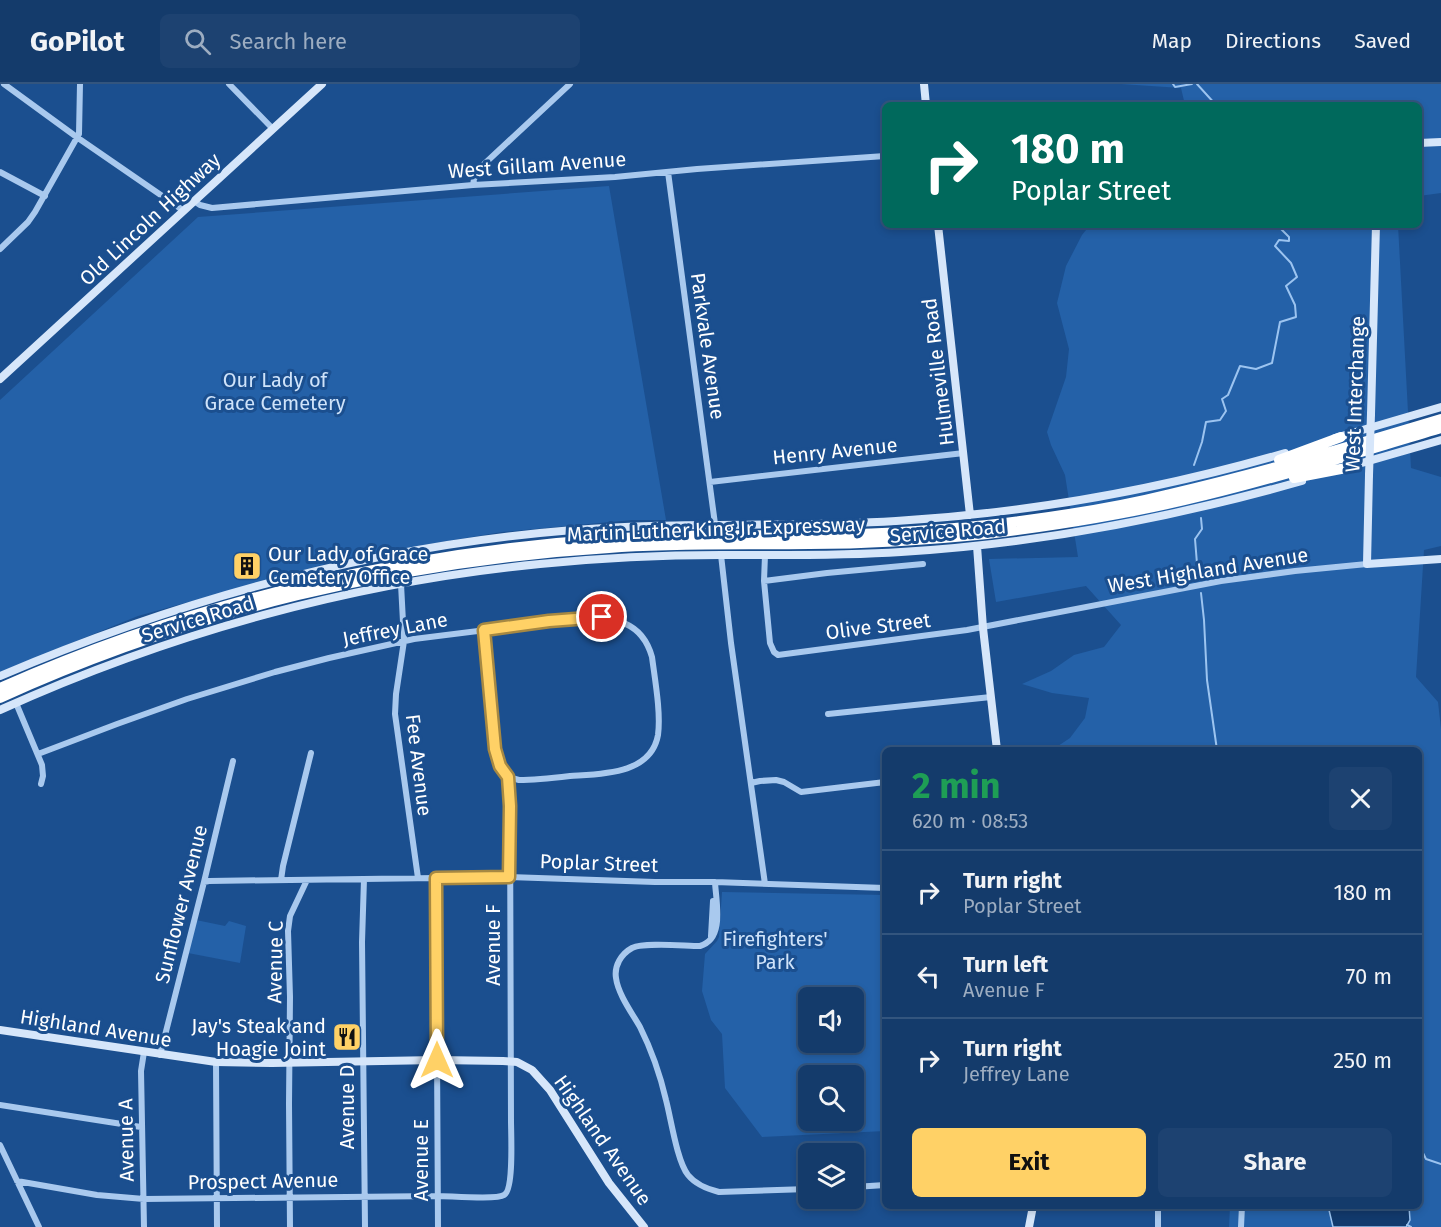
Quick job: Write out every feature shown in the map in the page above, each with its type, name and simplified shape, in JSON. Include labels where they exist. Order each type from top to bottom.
[{"type":"highway","name":"Martin Luther King Jr. Expressway","points":[[5,696],[107,645],[211,610],[318,581],[427,559],[499,549],[618,538],[866,534],[967,527],[1023,520],[1167,495],[1274,468],[1441,419]]},
{"type":"highway","name":"Martin Luther King Jr. Expressway","points":[[5,696],[110,653],[214,618],[320,590],[428,568],[509,556],[610,548],[692,544],[846,543],[948,538],[1025,529],[1134,511],[1205,495],[1276,477],[1441,428]]},
{"type":"highway","points":[[1218,482],[1231,473],[1286,458],[1341,437]]},
{"type":"highway","points":[[1205,495],[1346,468]]},
{"type":"street","points":[[4,84],[183,211]]},
{"type":"street","points":[[0,249],[28,222],[78,138],[80,84]]},
{"type":"street","points":[[229,84],[273,129]]},
{"type":"street","name":"Old Lincoln Highway","points":[[0,379],[322,84]]},
{"type":"street","points":[[472,185],[481,167],[570,84]]},
{"type":"street","points":[[924,84],[926,102]]},
{"type":"street","points":[[1422,143],[1441,142]]},
{"type":"street","name":"West Gillam Avenue","points":[[194,201],[212,208],[472,185],[584,179],[882,156]]},
{"type":"street","points":[[0,172],[45,196]]},
{"type":"street","name":"Parkvale Avenue","points":[[668,172],[715,524]]},
{"type":"street","name":"Hulmeville Road","points":[[938,228],[970,515]]},
{"type":"street","name":"West Interchange","points":[[1367,564],[1376,228]]},
{"type":"street","name":"Service Road","points":[[0,676],[77,644],[165,613],[259,585],[352,562],[525,534],[636,526],[866,523],[970,515],[1058,504],[1165,484],[1235,467],[1441,407]]},
{"type":"street","name":"Service Road","points":[[0,710],[5,696],[114,663],[183,639],[299,606],[400,584],[465,573],[647,556],[877,553],[977,546],[1063,535],[1163,516],[1244,497],[1441,440]]},
{"type":"street","name":"Henry Avenue","points":[[710,482],[964,453]]},
{"type":"street","points":[[977,546],[983,628],[997,747]]},
{"type":"street","points":[[721,555],[765,884]]},
{"type":"street","points":[[765,555],[764,580],[923,564]]},
{"type":"street","name":"West Highland Avenue","points":[[983,628],[1221,580],[1367,564],[1441,559]]},
{"type":"street","name":"Olive Street","points":[[764,580],[771,648],[778,655],[983,628]]},
{"type":"street","name":"Fee Avenue","points":[[400,584],[404,641],[395,714],[418,878]]},
{"type":"street","name":"Jeffrey Lane","points":[[38,754],[224,687],[322,660],[404,641],[581,618],[610,618],[621,621],[638,632],[652,657],[658,716],[658,733],[654,747],[644,759],[632,767],[613,772],[526,780],[515,780],[508,777]]},
{"type":"street","name":"Avenue F","points":[[484,630],[495,749],[500,766],[508,777],[510,806],[511,1170],[508,1192]]},
{"type":"street","points":[[5,696],[38,754],[43,768],[41,784]]},
{"type":"street","points":[[828,714],[990,697]]},
{"type":"street","points":[[281,880],[311,753]]},
{"type":"street","name":"Sunflower Avenue","points":[[160,1055],[233,761]]},
{"type":"street","points":[[751,783],[776,780],[801,792],[882,782]]},
{"type":"street","name":"Poplar Street","points":[[204,882],[509,877],[882,888]]},
{"type":"street","name":"Avenue E","points":[[436,878],[438,1227]]},
{"type":"street","name":"Avenue D","points":[[364,879],[362,942],[365,1227]]},
{"type":"street","name":"Avenue C","points":[[290,1227],[289,923],[307,880]]},
{"type":"street","points":[[715,882],[711,940],[706,945],[700,946],[638,946],[632,948],[619,960],[615,974],[618,987],[656,1062],[680,1160],[687,1174],[707,1189],[719,1192],[798,1189]]},
{"type":"street","name":"Highland Avenue","points":[[0,1030],[216,1062],[437,1060],[517,1062],[541,1079],[614,1189],[644,1227]]},
{"type":"street","name":"Avenue A","points":[[144,1052],[141,1071],[144,1227]]},
{"type":"street","points":[[216,1062],[217,1227]]},
{"type":"street","points":[[0,1105],[141,1127]]},
{"type":"street","points":[[0,1145],[39,1227]]},
{"type":"street","name":"Prospect Avenue","points":[[17,1181],[97,1195],[144,1199],[502,1197],[508,1192]]},
{"type":"street","points":[[864,1186],[882,1185]]},
{"type":"street","points":[[1029,1227],[1032,1209]]},
{"type":"street","points":[[1158,1209],[1158,1227]]},
{"type":"street","points":[[1241,1227],[1242,1209]]},
{"type":"green space","points":[[1121,84],[1441,84],[1441,193],[1422,196],[1422,102],[1184,102],[1181,88]]},
{"type":"green space","name":"Our Lady of Grace Cemetery","points":[[609,186],[666,520],[632,520],[502,532],[351,557],[138,616],[0,672],[0,400],[198,217]]},
{"type":"green space","points":[[1088,228],[1398,228],[1411,468],[1441,477],[1441,546],[1424,550],[1416,677],[1438,702],[1441,729],[1441,1227],[1229,1227],[1230,1209],[1422,1209],[1422,747],[1056,747],[1070,738],[1085,718],[1089,698],[1052,693],[1022,684],[1051,671],[1074,655],[1104,647],[1121,625],[1086,586],[996,602],[989,559],[1078,557],[1065,475],[1047,432],[1066,377],[1069,349],[1057,303],[1066,266]]},
{"type":"green space","name":"Firefighters' Park","points":[[722,892],[882,895],[882,1131],[762,1137],[725,1088],[722,1034],[711,1020],[702,991],[705,954],[719,937]]},
{"type":"green space","points":[[196,920],[225,926],[229,921],[246,926],[240,963],[188,953]]},
{"type":"shaded area","points":[[1409,1209],[1410,1220],[1406,1227],[1333,1227],[1329,1210]]},
{"type":"waterway","points":[[1173,84],[1175,87],[1192,84]]},
{"type":"waterway","points":[[1197,84],[1213,102]]},
{"type":"waterway","points":[[1194,465],[1206,422],[1220,420],[1226,411],[1222,399],[1228,395],[1240,366],[1256,369],[1272,363],[1280,322],[1296,317],[1295,305],[1286,286],[1297,277],[1291,263],[1275,246],[1279,240],[1289,241],[1289,237],[1280,228]]},
{"type":"waterway","points":[[1198,576],[1195,539],[1202,529],[1201,518]]},
{"type":"waterway","points":[[1201,593],[1207,680],[1217,747]]},
{"type":"waterway","points":[[1422,1151],[1426,1159],[1441,1164]]},
{"type":"waterway","points":[[1407,1225],[1411,1227]]},
{"type":"place","name":"Our Lady of Grace Cemetery Office","points":[[247,566]]},
{"type":"place","name":"Jay's Steak and Hoagie Joint","points":[[347,1037]]},
{"type":"route","points":[[437,1060],[436,878],[509,877],[508,777],[500,766],[495,749],[484,630],[549,621],[602,617]]}]
